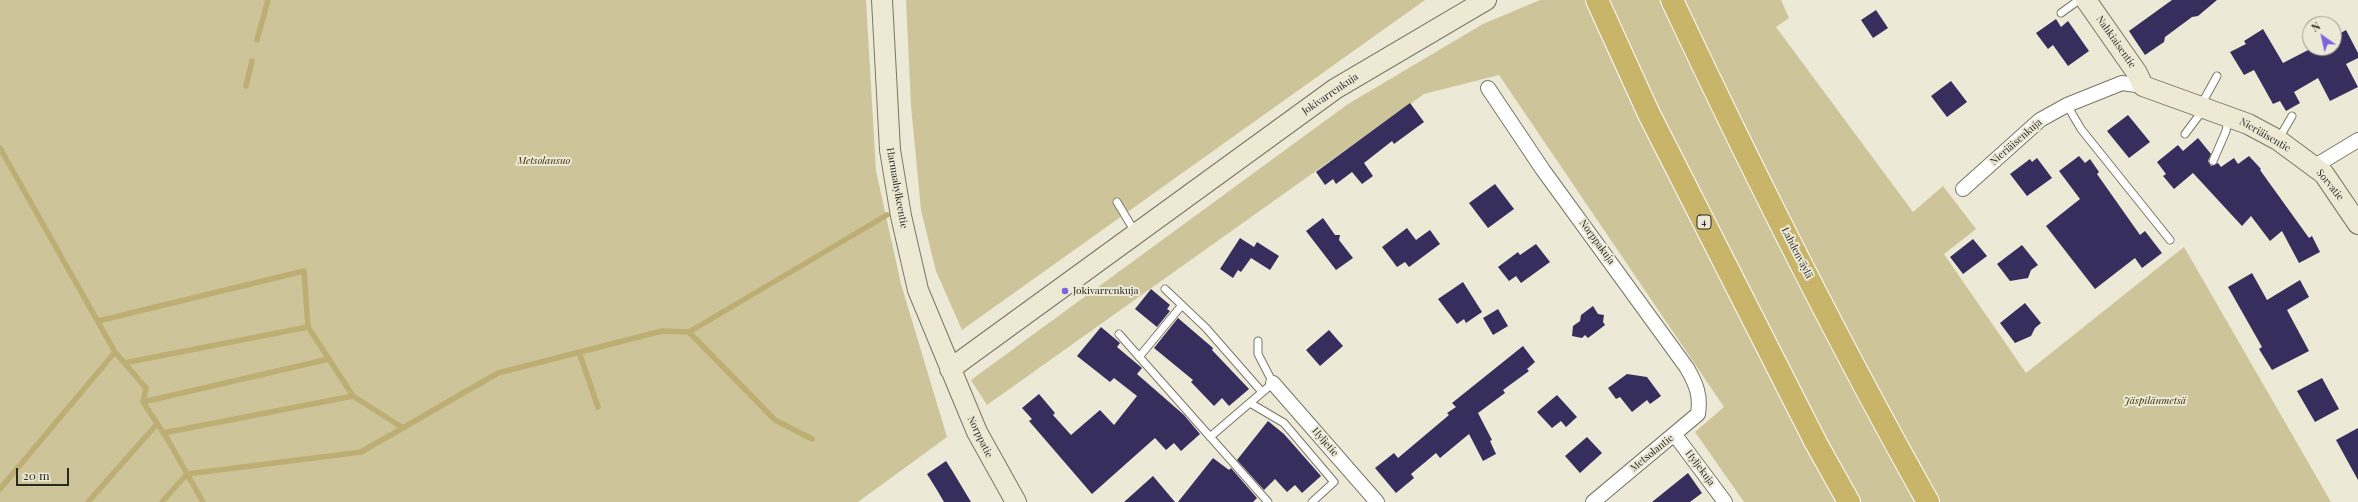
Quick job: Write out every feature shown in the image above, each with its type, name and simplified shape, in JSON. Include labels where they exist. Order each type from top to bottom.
[{"type":"highway","name":"4","points":[[1597,0],[1649,114],[1816,443],[1849,502]]},
{"type":"highway","name":"Lahdenväylä","points":[[1672,0],[1711,83],[1875,408],[1928,502]]},
{"type":"street","name":"Harmaahylkeentie","points":[[882,0],[890,150],[901,216],[918,290],[950,369]]},
{"type":"street","name":"Jokivarrenkuja","points":[[950,369],[1136,232],[1335,89],[1486,0]]},
{"type":"street","name":"Nahkiaisentie","points":[[2086,0],[2137,73],[2142,86]]},
{"type":"street","name":"Nieriäisenkuja","points":[[1963,189],[2040,120],[2067,105],[2122,83],[2142,86]]},
{"type":"street","name":"Nieriäisentie","points":[[2142,86],[2203,106],[2248,124],[2278,140],[2315,166]]},
{"type":"street","name":"Norppakuja","points":[[1488,88],[1543,170],[1687,368],[1697,385],[1700,399]]},
{"type":"street","points":[[2315,166],[2358,140]]},
{"type":"street","name":"Sorvatie","points":[[2315,166],[2338,191],[2358,224]]},
{"type":"street","name":"Norppatie","points":[[950,369],[977,432],[1016,502]]},
{"type":"street","name":"Hyljetie","points":[[1273,383],[1377,502]]},
{"type":"street","name":"Metsolantie","points":[[1593,502],[1675,435],[1698,414],[1700,399]]},
{"type":"street","name":"Hyljekuja","points":[[1675,435],[1725,502]]},
{"type":"lane","points":[[2061,13],[2079,0]]},
{"type":"lane","points":[[2185,134],[2203,106],[2217,76]]},
{"type":"lane","points":[[2067,105],[2081,129],[2170,240]]},
{"type":"lane","points":[[2213,162],[2226,131],[2229,116]]},
{"type":"lane","points":[[2278,140],[2292,116]]},
{"type":"lane","points":[[1117,202],[1136,232]]},
{"type":"lane","points":[[1165,289],[1206,328],[1262,392]]},
{"type":"lane","points":[[1139,357],[1182,305]]},
{"type":"lane","points":[[1119,334],[1268,502]]},
{"type":"lane","points":[[1210,437],[1273,383],[1258,354],[1258,341]]},
{"type":"lane","points":[[1250,403],[1284,423],[1334,482],[1312,502]]},
{"type":"green space","name":"Metsolansuo","points":[[0,0],[866,0],[876,171],[901,284],[947,437],[858,502],[0,502]]},
{"type":"green space","points":[[906,0],[1425,0],[962,330],[936,271],[921,210],[911,106]]},
{"type":"green space","name":"Jäspilänmetsä","points":[[1540,0],[1781,0],[1789,18],[1776,27],[1913,212],[1943,186],[1976,229],[1944,254],[2026,373],[2184,247],[2331,502],[1744,502],[1695,432],[1724,407],[1499,75],[1424,94],[987,405],[971,380],[1348,104],[1483,24]]},
{"type":"building","points":[[2172,0],[2217,0],[2198,16],[2192,17],[2165,37],[2164,42],[2145,55],[2129,31]]},
{"type":"building","points":[[1876,10],[1888,28],[1873,38],[1861,20]]},
{"type":"building","points":[[2056,19],[2061,27],[2068,21],[2089,51],[2068,66],[2053,45],[2048,49],[2036,33]]},
{"type":"building","points":[[2263,29],[2283,63],[2302,53],[2302,56],[2342,56],[2342,32],[2346,30],[2358,53],[2358,58],[2346,64],[2358,87],[2330,101],[2318,78],[2294,92],[2300,103],[2286,111],[2280,101],[2273,104],[2254,70],[2244,75],[2230,52],[2246,44],[2244,41]]},
{"type":"building","points":[[1951,81],[1967,102],[1947,117],[1931,96]]},
{"type":"building","points":[[1410,103],[1424,122],[1394,144],[1392,141],[1364,163],[1373,176],[1362,184],[1352,172],[1336,184],[1333,179],[1325,185],[1316,172]]},
{"type":"building","points":[[2128,115],[2150,142],[2129,158],[2107,131]]},
{"type":"building","points":[[2198,138],[2211,154],[2208,161],[2211,166],[2218,163],[2221,167],[2234,158],[2238,164],[2249,156],[2261,169],[2260,170],[2309,238],[2312,236],[2320,252],[2299,263],[2282,231],[2270,241],[2251,216],[2242,226],[2193,173],[2174,189],[2163,176],[2166,174],[2157,162],[2178,145],[2183,151]]},
{"type":"building","points":[[2079,156],[2085,163],[2090,159],[2099,172],[2097,174],[2140,235],[2145,231],[2162,253],[2142,268],[2135,258],[2095,289],[2046,226],[2080,199],[2059,171]]},
{"type":"building","points":[[2037,158],[2052,178],[2027,196],[2010,174],[2030,159],[2032,162]]},
{"type":"building","points":[[1495,184],[1514,209],[1488,228],[1469,203]]},
{"type":"building","points":[[1323,218],[1335,235],[1340,235],[1339,240],[1353,258],[1336,270],[1306,231]]},
{"type":"building","points":[[1407,228],[1416,240],[1430,230],[1440,244],[1409,267],[1405,262],[1397,267],[1382,247]]},
{"type":"building","points":[[1240,238],[1254,247],[1257,242],[1279,256],[1270,270],[1251,258],[1241,272],[1238,270],[1233,278],[1220,269]]},
{"type":"building","points":[[1973,239],[1987,256],[1963,274],[1950,257]]},
{"type":"building","points":[[1536,244],[1550,262],[1521,283],[1516,276],[1509,281],[1498,267],[1518,252],[1520,255]]},
{"type":"building","points":[[2022,245],[2038,265],[2031,270],[2028,278],[2010,281],[1997,264]]},
{"type":"building","points":[[2252,273],[2267,300],[2300,280],[2309,297],[2287,310],[2309,351],[2272,370],[2259,349],[2262,347],[2228,287]]},
{"type":"building","points":[[1463,282],[1482,312],[1466,323],[1464,319],[1457,324],[1438,299]]},
{"type":"building","points":[[1151,289],[1170,305],[1167,309],[1170,311],[1157,327],[1135,309]]},
{"type":"building","points":[[2025,303],[2041,323],[2035,328],[2031,336],[2015,343],[2000,323]]},
{"type":"building","points":[[1593,306],[1598,314],[1604,315],[1603,322],[1605,325],[1588,338],[1585,335],[1582,338],[1572,336],[1573,326],[1580,321],[1581,315]]},
{"type":"building","points":[[1498,309],[1508,326],[1493,335],[1483,318]]},
{"type":"building","points":[[1178,318],[1213,348],[1212,350],[1249,389],[1229,406],[1222,398],[1214,406],[1191,382],[1193,380],[1154,348]]},
{"type":"building","points":[[1101,327],[1120,343],[1117,347],[1142,368],[1137,374],[1184,415],[1200,434],[1181,451],[1174,443],[1166,450],[1155,438],[1092,494],[1029,421],[1032,419],[1022,408],[1039,394],[1055,413],[1053,415],[1071,435],[1100,410],[1114,425],[1137,396],[1114,378],[1110,382],[1077,356]]},
{"type":"building","points":[[1329,330],[1343,346],[1320,366],[1306,350]]},
{"type":"building","points":[[1523,346],[1535,362],[1527,369],[1529,371],[1503,390],[1505,393],[1478,413],[1492,440],[1490,441],[1496,454],[1483,461],[1469,434],[1440,458],[1436,453],[1411,474],[1414,478],[1396,493],[1375,468],[1394,453],[1398,458],[1449,415],[1447,413],[1456,407],[1452,403]]},
{"type":"building","points":[[1627,374],[1647,377],[1661,396],[1650,404],[1647,400],[1632,412],[1620,397],[1616,399],[1608,388]]},
{"type":"building","points":[[2322,378],[2339,409],[2315,422],[2297,391]]},
{"type":"building","points":[[1557,395],[1577,417],[1566,427],[1561,421],[1552,428],[1537,412]]},
{"type":"building","points":[[1268,421],[1284,434],[1321,476],[1302,493],[1295,485],[1287,492],[1275,479],[1264,490],[1237,460]]},
{"type":"building","points":[[2358,428],[2358,480],[2336,440]]},
{"type":"building","points":[[1587,437],[1602,453],[1580,473],[1565,456]]},
{"type":"building","points":[[1213,458],[1229,470],[1231,468],[1257,498],[1253,502],[1178,502]]},
{"type":"building","points":[[946,461],[971,502],[944,502],[927,474]]},
{"type":"building","points":[[1688,473],[1702,493],[1690,502],[1652,502]]},
{"type":"building","points":[[1153,476],[1175,502],[1124,502]]},
{"type":"waterway","points":[[257,40],[268,0]]},
{"type":"waterway","points":[[246,86],[252,61]]},
{"type":"waterway","points":[[0,148],[115,352],[146,388],[143,402],[168,440],[203,502]]},
{"type":"waterway","points":[[162,502],[187,474],[361,452],[498,373],[662,331],[689,332],[887,215]]},
{"type":"waterway","points":[[98,321],[304,271],[308,327],[353,396],[403,428]]},
{"type":"waterway","points":[[124,363],[308,327]]},
{"type":"waterway","points":[[689,332],[775,420],[812,439]]},
{"type":"waterway","points":[[0,489],[115,352]]},
{"type":"waterway","points":[[579,352],[598,407]]},
{"type":"waterway","points":[[143,402],[329,359]]},
{"type":"waterway","points":[[163,433],[353,396]]},
{"type":"waterway","points":[[88,502],[157,424]]},
{"type":"place","name":"Jokivarrenkuja","points":[[1065,291]]}]
